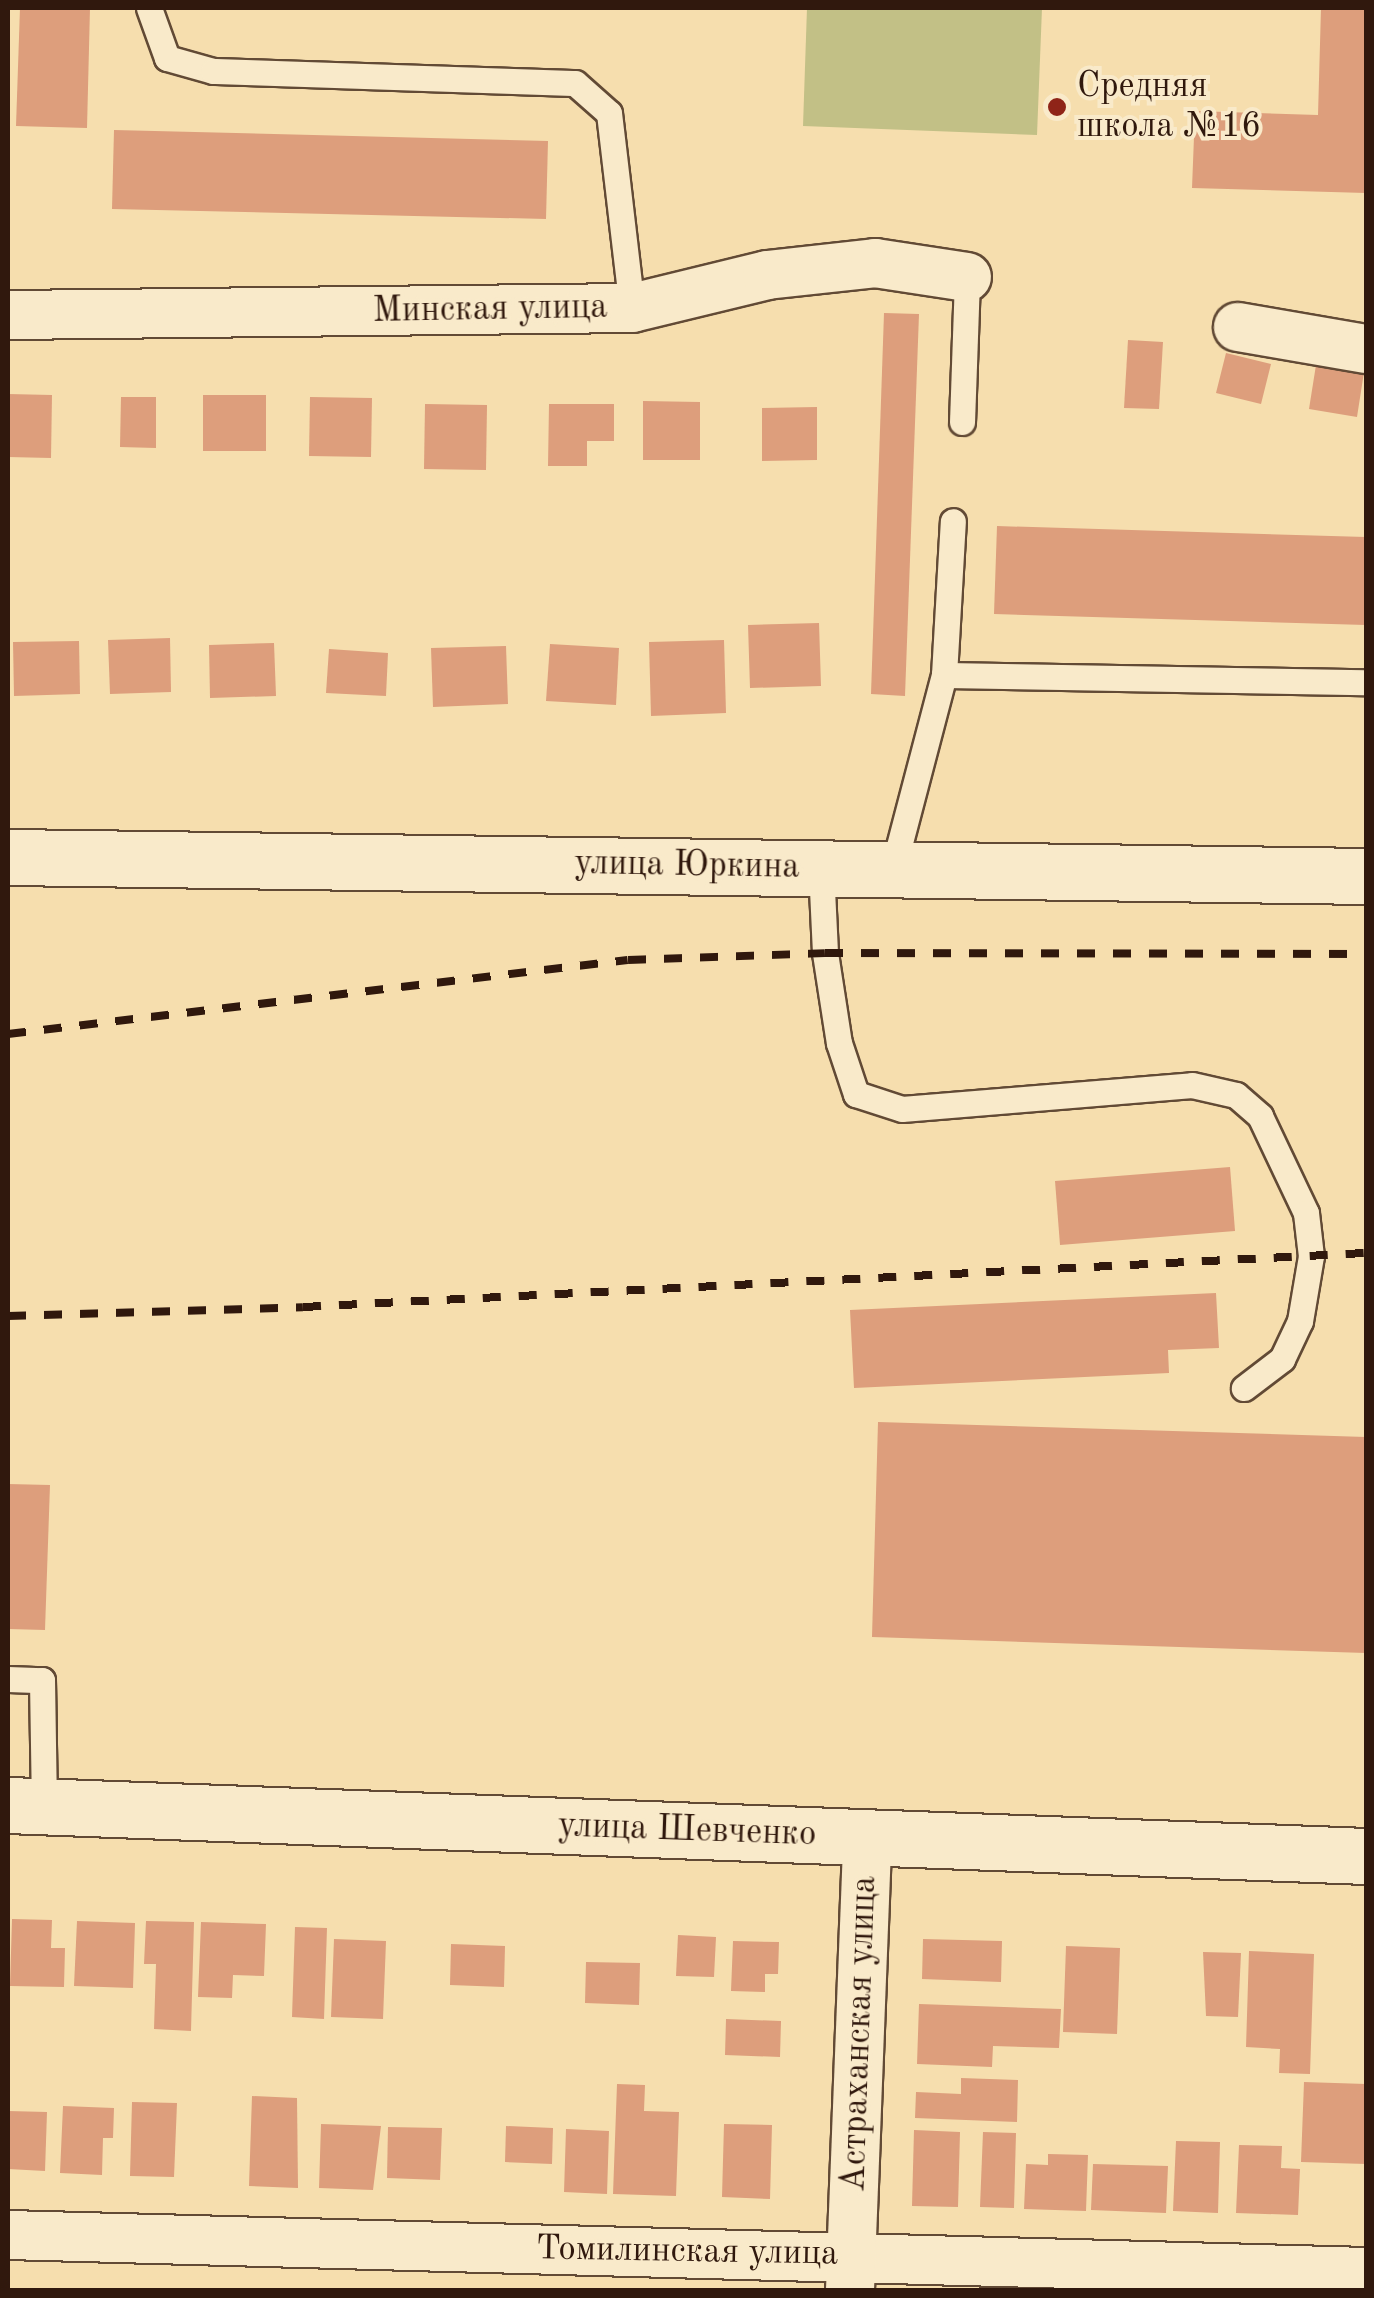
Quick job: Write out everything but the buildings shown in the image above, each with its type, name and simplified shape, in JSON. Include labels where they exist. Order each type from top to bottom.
[{"type":"main road","name":"улица Юркина","points":[[8,858],[1366,876]]},
{"type":"main road","name":"улица Шевченко","points":[[26,1806],[1366,1856]]},
{"type":"street","name":"Минская улица","points":[[8,316],[632,308],[767,275],[875,263],[967,277]]},
{"type":"street","points":[[1238,326],[1366,349]]},
{"type":"street","name":"Астраханская улица","points":[[851,2273],[867,1838]]},
{"type":"street","name":"Томилинская улица","points":[[8,2234],[851,2273],[1366,2272]]},
{"type":"lane","points":[[149,8],[167,58],[213,72],[575,83],[609,113],[632,308]]},
{"type":"lane","points":[[962,422],[967,277]]},
{"type":"lane","points":[[893,869],[944,675],[954,521]]},
{"type":"lane","points":[[944,675],[1366,682]]},
{"type":"lane","points":[[822,868],[838,1043],[856,1094],[902,1109],[1192,1085],[1236,1095],[1260,1116],[1306,1213],[1312,1256],[1300,1321],[1282,1359],[1244,1388]]},
{"type":"lane","points":[[8,1679],[42,1680],[26,1806]]},
{"type":"shaded area","points":[[807,8],[1042,8],[1037,135],[803,126]]},
{"type":"railway","points":[[8,1034],[628,960],[825,953],[1366,954]]},
{"type":"railway","points":[[8,1316],[303,1307],[1366,1253]]},
{"type":"place","name":"Средняя школа №16","points":[[1057,107]]}]
